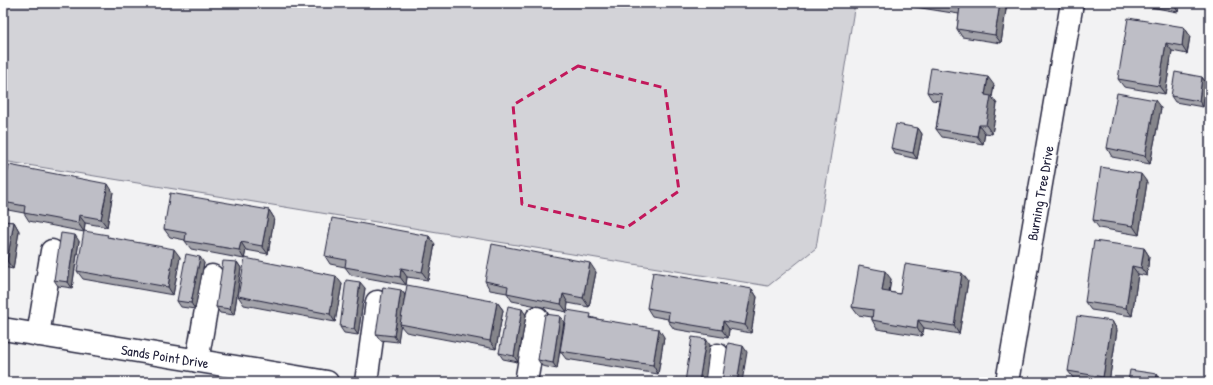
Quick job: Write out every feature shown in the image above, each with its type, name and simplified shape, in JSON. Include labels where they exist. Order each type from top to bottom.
[{"type":"street","name":"Burning Tree Drive","points":[[1007,382],[1072,3]]},
{"type":"street","points":[[38,335],[52,251]]},
{"type":"street","points":[[197,361],[212,276]]},
{"type":"street","points":[[366,382],[377,302]]},
{"type":"street","points":[[526,382],[537,318]]},
{"type":"street","name":"Sands Point Drive","points":[[3,329],[327,382]]},
{"type":"street","points":[[714,382],[718,355]]},
{"type":"highlighted area","points":[[578,66],[665,88],[679,191],[626,228],[522,204],[513,105]]},
{"type":"shaded area","points":[[3,3],[855,3],[816,248],[768,286],[3,161]]},
{"type":"building","points":[[933,3],[1000,3],[995,35],[957,29],[960,7]]},
{"type":"building","points":[[1128,18],[1184,27],[1182,46],[1166,43],[1159,86],[1118,79]]},
{"type":"building","points":[[931,68],[988,77],[985,95],[991,96],[986,125],[979,125],[977,136],[936,129],[942,94],[927,92]]},
{"type":"building","points":[[1175,72],[1202,77],[1199,101],[1171,96]]},
{"type":"building","points":[[1117,93],[1155,100],[1145,156],[1107,148]]},
{"type":"building","points":[[896,124],[918,128],[913,153],[891,148]]},
{"type":"building","points":[[9,165],[108,184],[101,219],[79,215],[78,223],[24,213],[25,206],[3,202]]},
{"type":"building","points":[[1101,167],[1141,174],[1133,226],[1093,220]]},
{"type":"building","points":[[170,193],[269,210],[262,246],[241,242],[239,250],[185,241],[186,233],[164,229]]},
{"type":"building","points":[[332,218],[429,236],[422,272],[401,268],[400,277],[345,267],[346,260],[325,256]]},
{"type":"building","points":[[3,221],[14,222],[7,261],[3,260]]},
{"type":"building","points":[[84,231],[108,235],[107,237],[174,249],[168,287],[77,271]]},
{"type":"building","points":[[61,233],[75,235],[68,282],[54,280]]},
{"type":"building","points":[[1094,241],[1144,248],[1141,268],[1132,266],[1126,308],[1085,302]]},
{"type":"building","points":[[492,244],[590,263],[583,298],[563,294],[561,304],[507,293],[508,286],[485,281]]},
{"type":"building","points":[[186,254],[200,257],[191,303],[177,301]]},
{"type":"building","points":[[245,258],[336,276],[330,314],[238,296]]},
{"type":"building","points":[[223,261],[237,262],[230,309],[216,307]]},
{"type":"building","points":[[905,264],[962,273],[954,326],[918,320],[917,328],[872,320],[873,310],[852,307],[859,266],[885,271],[882,291],[900,294]]},
{"type":"building","points":[[653,272],[752,289],[745,325],[723,321],[722,330],[668,321],[669,312],[647,308]]},
{"type":"building","points":[[346,280],[360,282],[354,329],[340,327]]},
{"type":"building","points":[[407,285],[497,302],[490,341],[400,324]]},
{"type":"building","points":[[383,287],[401,290],[394,336],[376,334]]},
{"type":"building","points":[[508,306],[522,309],[514,356],[499,353]]},
{"type":"building","points":[[567,310],[591,314],[590,318],[659,329],[653,365],[560,351]]},
{"type":"building","points":[[545,314],[560,316],[553,363],[538,360]]},
{"type":"building","points":[[1077,316],[1112,321],[1103,377],[1068,371]]},
{"type":"building","points":[[692,337],[706,339],[699,382],[685,382]]},
{"type":"building","points":[[728,343],[743,346],[737,382],[722,382]]},
{"type":"building","points":[[1130,370],[1157,374],[1156,382],[1128,382]]}]
